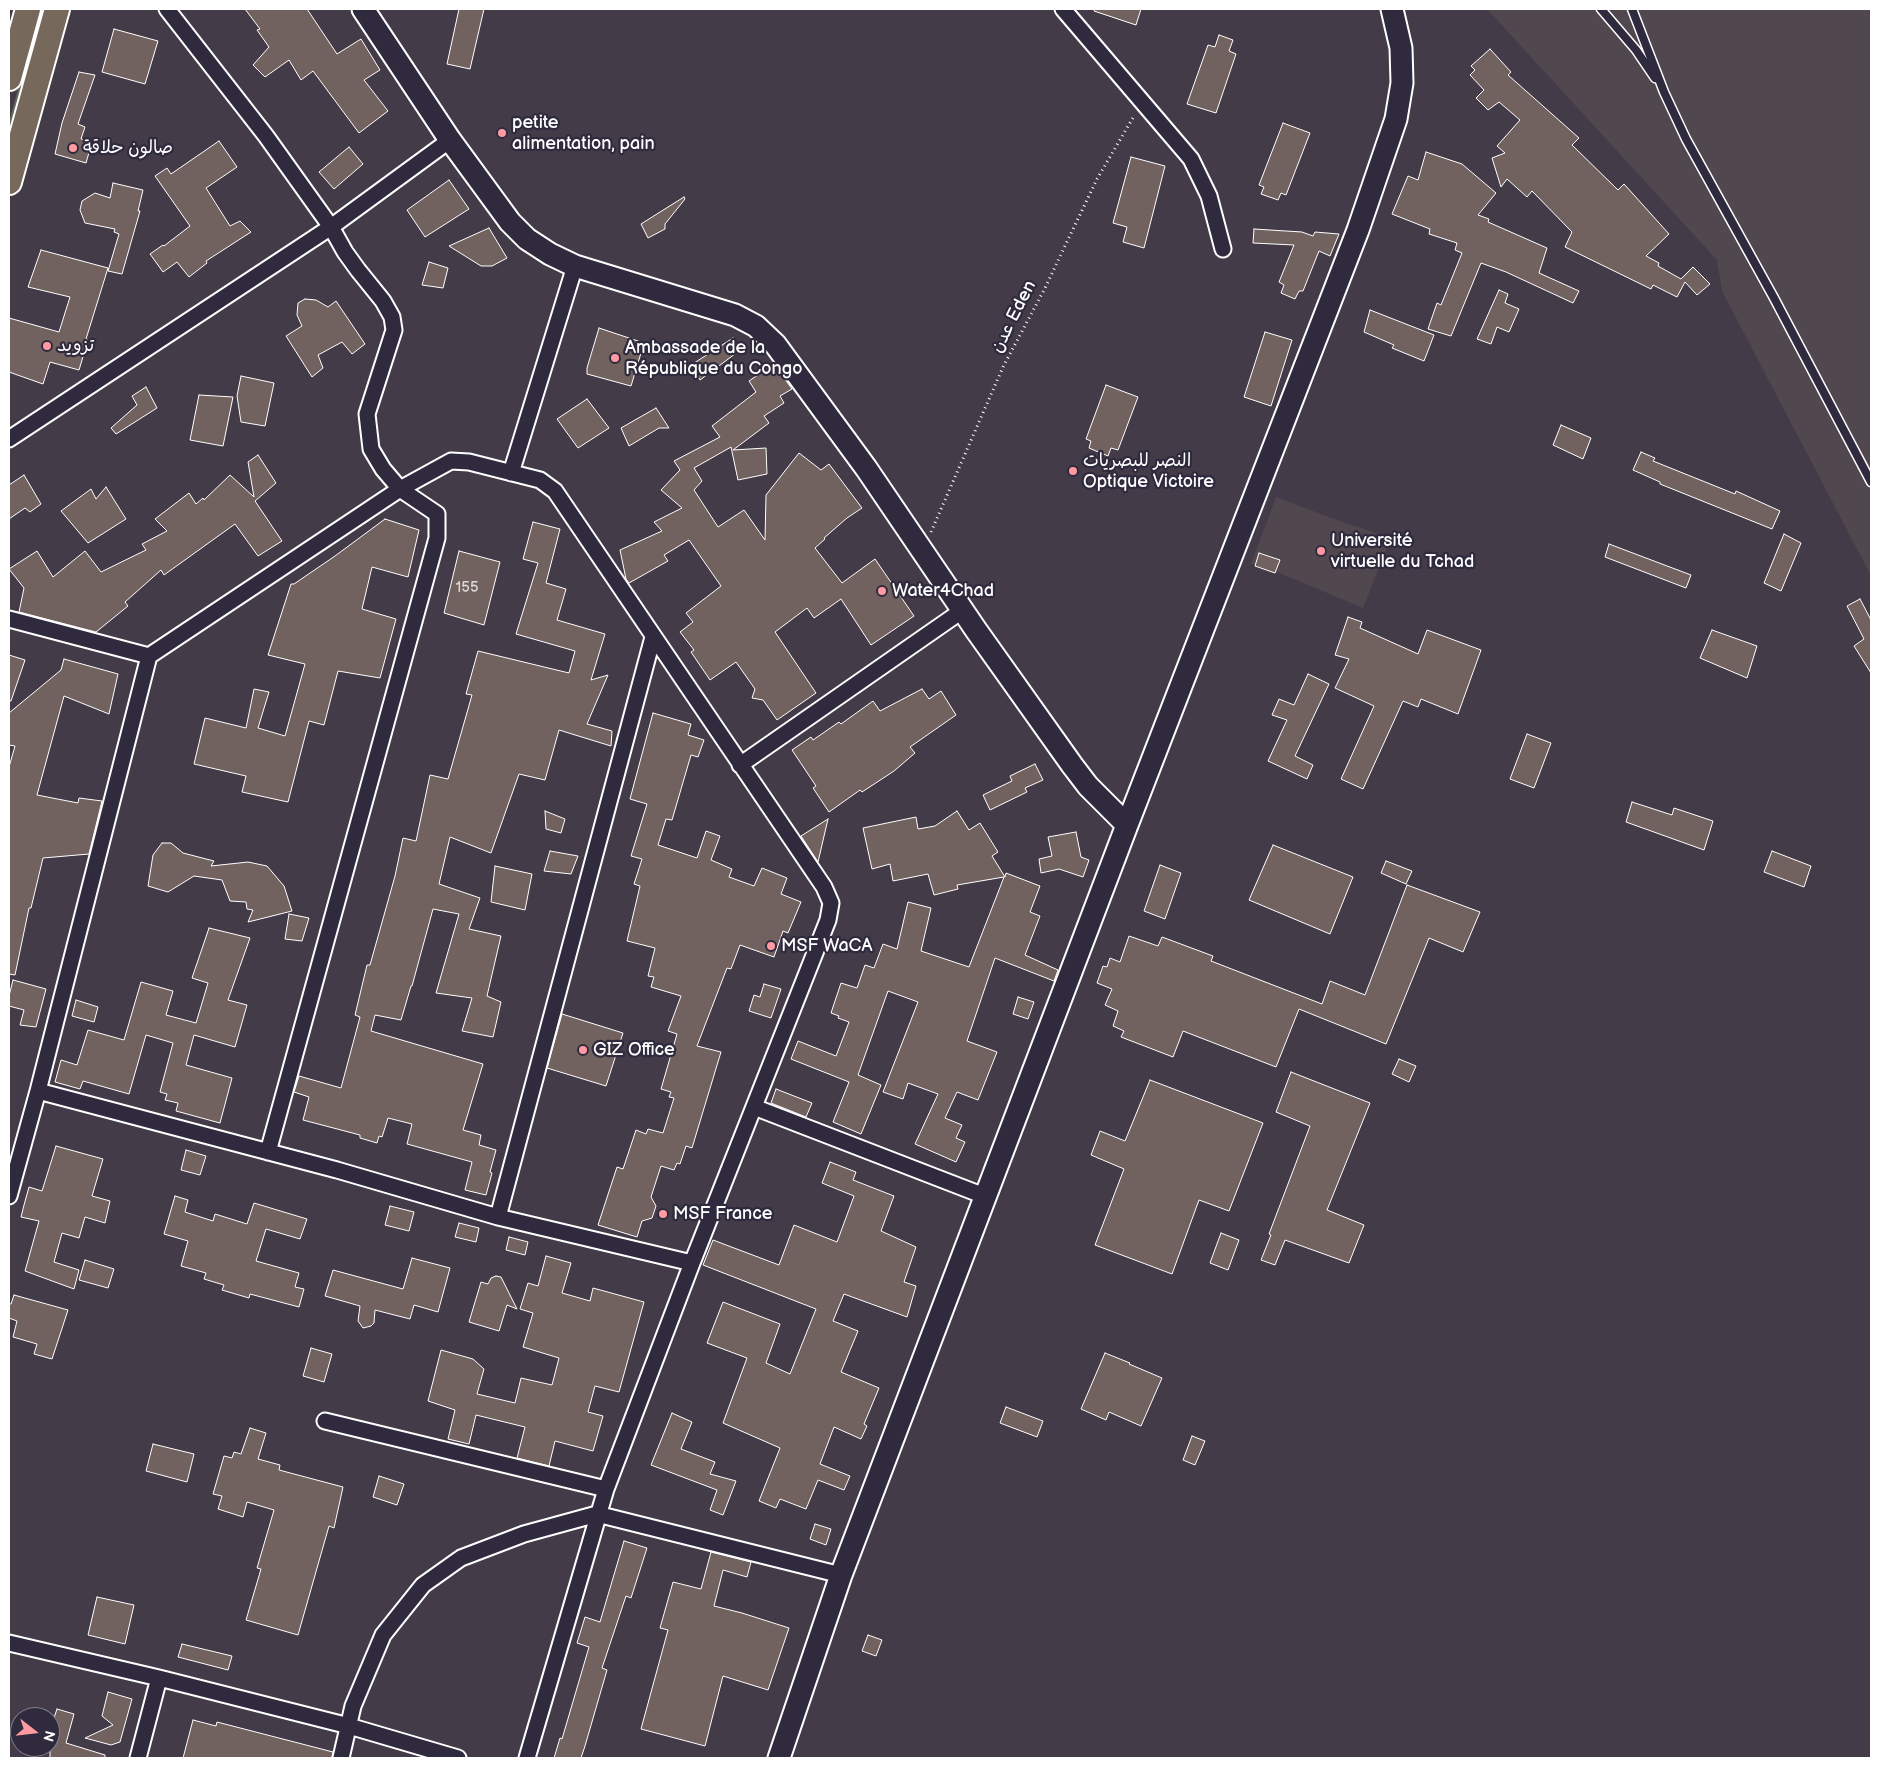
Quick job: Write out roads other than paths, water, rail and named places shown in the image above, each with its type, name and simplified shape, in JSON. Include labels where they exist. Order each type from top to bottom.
[{"type":"main road","points":[[9,78],[28,9]]},
{"type":"main road","points":[[9,182],[57,9]]},
{"type":"street","points":[[167,9],[266,136],[331,227],[345,252],[383,301],[392,317],[394,330],[367,414],[371,449],[383,469],[400,489],[437,514],[437,538],[268,1152]]},
{"type":"street","points":[[363,9],[450,140],[510,222],[527,239],[550,254],[575,266],[734,315],[756,326],[775,344],[866,468],[1072,765],[1088,786],[1128,825]]},
{"type":"street","points":[[1063,9],[1190,159],[1209,196],[1223,249]]},
{"type":"street","points":[[779,1758],[841,1575],[1354,239],[1396,119],[1402,83],[1401,48],[1392,9]]},
{"type":"street","points":[[9,439],[331,227],[450,140]]},
{"type":"street","points":[[511,473],[575,266]]},
{"type":"street","points":[[9,1194],[38,1091],[149,656],[400,489],[451,461],[469,462],[540,480],[555,491],[824,887],[831,903],[828,920],[692,1263],[597,1514],[563,1638],[527,1758]]},
{"type":"street","points":[[740,765],[963,610]]},
{"type":"street","points":[[9,619],[149,656]]},
{"type":"street","points":[[498,1217],[653,637]]},
{"type":"street","points":[[38,1091],[268,1152],[498,1217],[692,1263]]},
{"type":"street","points":[[754,1107],[987,1197]]},
{"type":"street","points":[[325,1420],[606,1489]]},
{"type":"street","points":[[341,1758],[353,1706],[383,1635],[423,1585],[461,1558],[524,1534],[597,1514],[841,1575]]},
{"type":"street","points":[[9,1643],[159,1678],[349,1726],[458,1758]]},
{"type":"street","points":[[138,1758],[159,1678]]},
{"type":"lane","points":[[1601,9],[1636,50],[1664,92]]},
{"type":"lane","points":[[1632,9],[1664,92],[1686,139],[1774,298],[1871,482]]},
{"type":"place","name":"petite alimentation, pain","points":[[502,133]]},
{"type":"place","name":"صالون حلاقة","points":[[73,148]]},
{"type":"place","name":"تزويد","points":[[47,346]]},
{"type":"place","name":"Ambassade de la République du Congo","points":[[615,358]]},
{"type":"place","name":"النصر للبصريات Optique Victoire","points":[[1073,471]]},
{"type":"place","name":"Université virtuelle du Tchad","points":[[1321,551]]},
{"type":"place","name":"Water4Chad","points":[[882,591]]},
{"type":"place","name":"MSF WaCA","points":[[771,946]]},
{"type":"place","name":"GIZ Office","points":[[583,1050]]},
{"type":"place","name":"MSF France","points":[[663,1214]]}]
